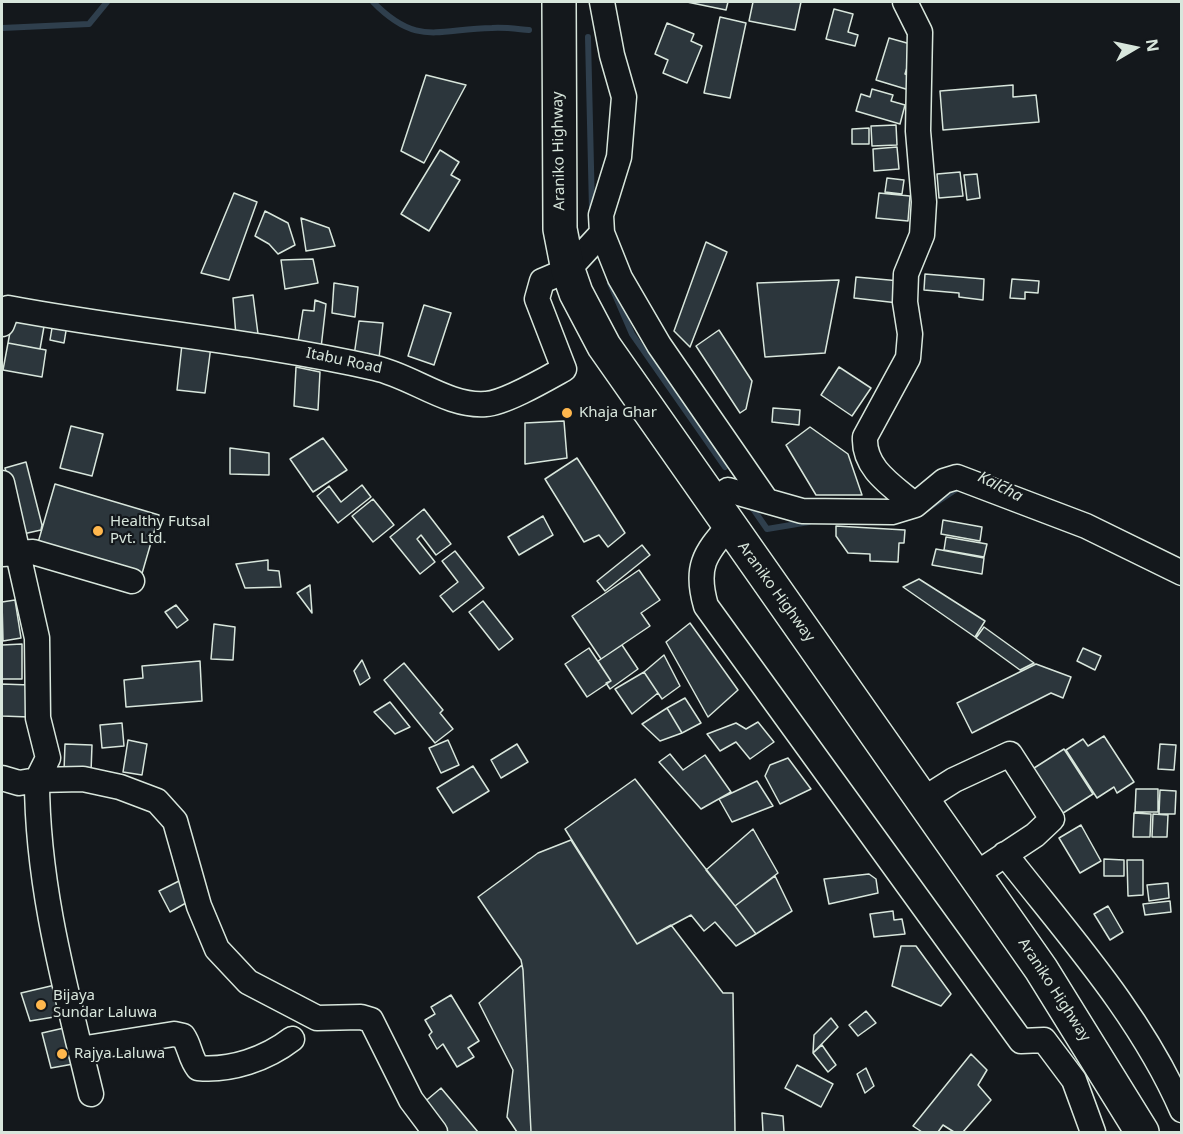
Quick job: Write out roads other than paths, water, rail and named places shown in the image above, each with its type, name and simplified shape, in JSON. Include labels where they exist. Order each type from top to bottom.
[{"type":"highway","name":"Araniko Highway","points":[[559,2],[560,229],[568,270],[576,292],[604,346],[924,798],[1041,969],[1142,1132]]},
{"type":"street","points":[[602,2],[612,55],[624,97],[619,157],[601,215],[602,233],[620,278],[659,345],[766,500]]},
{"type":"street","points":[[905,2],[920,32],[918,131],[924,202],[922,235],[906,274],[905,302],[910,334],[908,358],[895,387],[865,437],[864,450],[870,465],[915,505]]},
{"type":"street","points":[[568,270],[602,233]]},
{"type":"street","name":"Itabu Road","points":[[4,312],[291,350],[406,376],[456,402],[487,405],[564,369],[537,299],[542,281],[568,270]]},
{"type":"street","points":[[1093,1132],[1074,1080],[1044,1040],[1021,1041],[706,606],[700,584],[702,563],[711,546],[728,490],[802,511],[892,512],[915,505],[944,481],[957,477],[1086,526],[1182,573]]},
{"type":"street","points":[[2,483],[10,554],[37,638],[38,718],[48,758],[38,780],[40,853],[46,899],[90,1094]]},
{"type":"street","points":[[10,554],[33,552],[132,580]]},
{"type":"street","points":[[924,798],[954,780],[1010,754],[1052,819],[1035,835],[976,874]]},
{"type":"street","points":[[2,778],[19,783],[38,780],[83,779],[120,787],[157,801],[175,821],[199,906],[217,949],[248,982],[317,1018],[361,1017],[372,1020],[411,1100],[435,1132]]},
{"type":"street","points":[[1005,854],[1135,1022],[1163,1068],[1182,1110]]},
{"type":"street","points":[[80,1049],[174,1034],[183,1036],[188,1044],[192,1060],[198,1068],[207,1069],[253,1061],[272,1054],[292,1040]]},
{"type":"waterway","points":[[2,28],[89,24],[107,2]]},
{"type":"waterway","points":[[373,2],[388,16],[415,30],[428,32],[497,28],[529,30]]},
{"type":"waterway","points":[[588,37],[592,210]]},
{"type":"waterway","points":[[610,283],[632,334],[725,467]]},
{"type":"waterway","name":"Kalcha","points":[[925,510],[961,486]]},
{"type":"waterway","name":"Kalcha","points":[[749,503],[767,529],[809,522]]},
{"type":"place","name":"Khaja Ghar","points":[[567,413]]},
{"type":"place","name":"Healthy Futsal Pvt. Ltd.","points":[[98,531]]},
{"type":"place","name":"Bijaya Sundar Laluwa","points":[[41,1005]]},
{"type":"place","name":"Rajya Laluwa","points":[[62,1054]]}]
